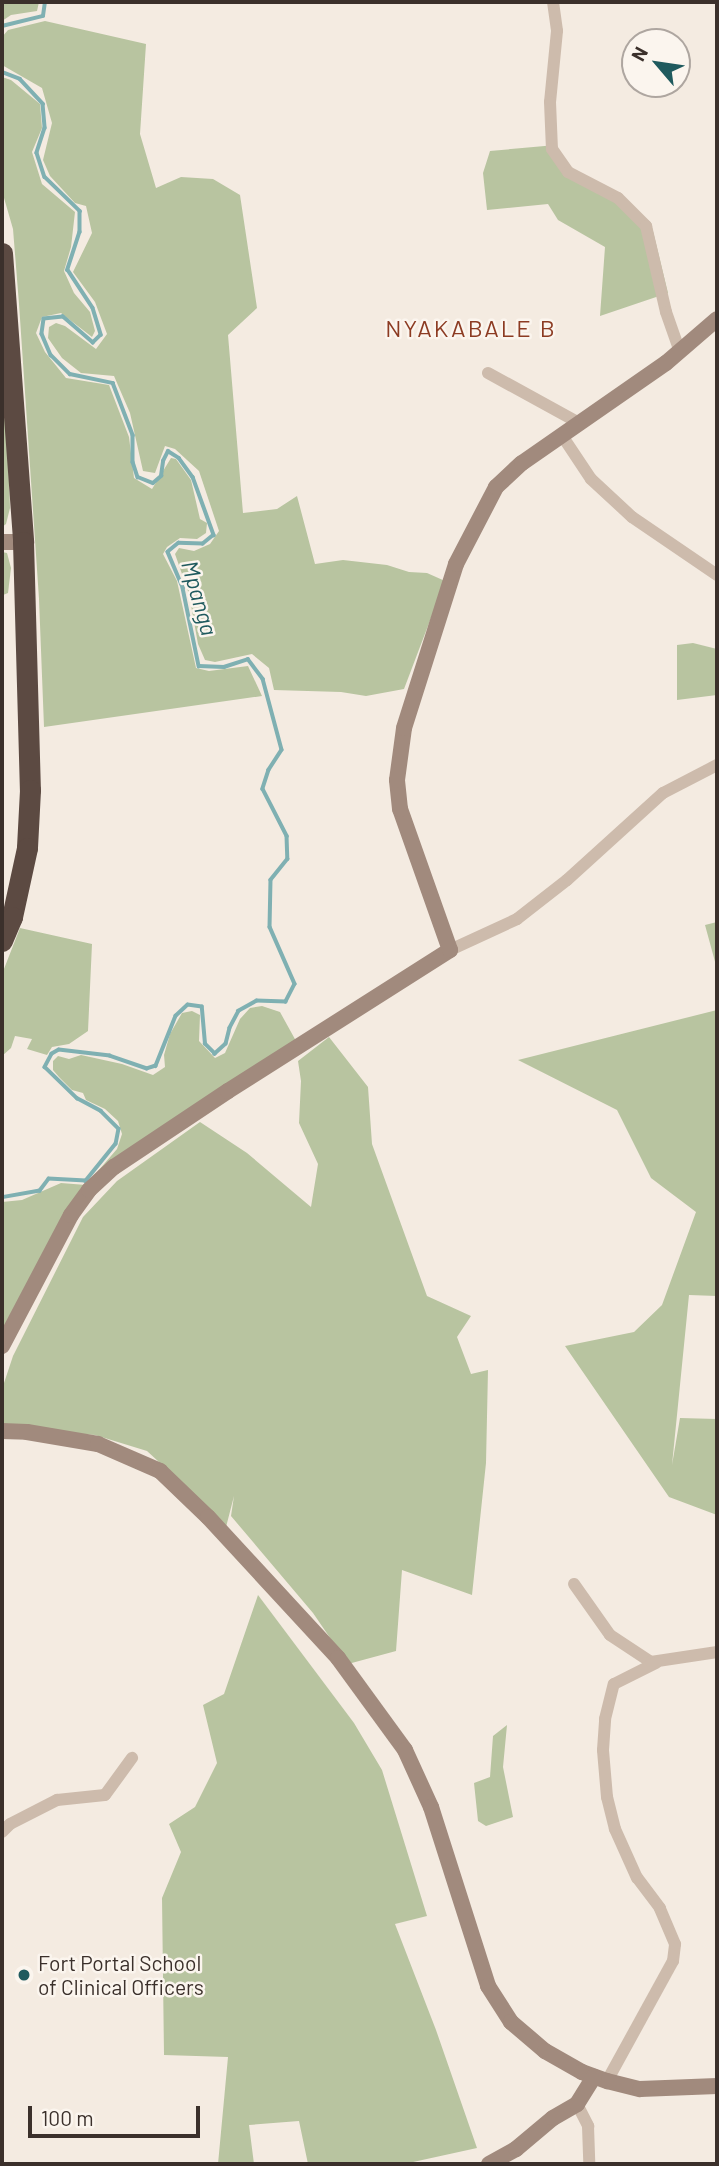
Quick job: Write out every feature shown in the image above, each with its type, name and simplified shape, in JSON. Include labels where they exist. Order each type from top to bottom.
[{"type":"highway","points":[[2,253],[12,542],[30,790],[27,848],[12,918],[2,941]]},
{"type":"street","points":[[553,2],[557,31],[550,102],[552,149],[568,172],[618,198],[646,226],[666,312],[680,352]]},
{"type":"street","points":[[450,950],[400,809],[397,780],[404,728],[439,609],[475,525],[496,487],[522,463],[563,437],[680,352],[717,318]]},
{"type":"street","points":[[488,373],[581,424]]},
{"type":"street","points":[[563,437],[591,479],[632,517],[717,575]]},
{"type":"street","points":[[2,1346],[71,1215],[89,1190],[114,1167],[450,950],[517,919],[567,880],[663,793],[717,765]]},
{"type":"street","points":[[2,1431],[27,1432],[98,1444],[160,1471],[208,1517],[338,1658],[386,1722],[410,1762],[431,1807],[488,1986],[511,2022],[545,2052],[595,2077],[640,2089],[717,2085]]},
{"type":"street","points":[[574,1584],[610,1635],[656,1663]]},
{"type":"street","points":[[489,2164],[516,2149],[553,2118],[577,2104],[673,1961],[675,1944],[660,1908],[637,1878],[615,1829],[607,1797],[603,1750],[605,1719],[614,1684],[656,1663],[717,1652]]},
{"type":"street","points":[[2,1832],[10,1824],[57,1800],[105,1795],[132,1758]]},
{"type":"street","points":[[577,2104],[588,2126],[589,2164]]},
{"type":"green space","points":[[2,2],[39,2],[37,11],[11,15],[2,21]]},
{"type":"green space","points":[[45,21],[146,44],[140,134],[156,188],[181,177],[213,179],[240,195],[257,308],[228,335],[243,513],[277,509],[297,496],[315,564],[343,560],[387,565],[409,572],[427,573],[445,581],[404,689],[366,696],[341,692],[274,690],[269,668],[252,654],[215,662],[205,660],[198,644],[189,594],[175,554],[179,548],[194,551],[210,544],[219,531],[199,471],[175,449],[165,446],[155,473],[143,471],[130,413],[114,376],[81,373],[62,358],[48,338],[49,327],[56,323],[65,326],[96,349],[107,334],[95,302],[73,272],[92,233],[86,206],[75,203],[50,176],[43,160],[52,123],[42,88],[2,65],[2,37],[8,30]]},
{"type":"green space","points":[[2,77],[11,80],[40,104],[42,128],[32,152],[42,184],[75,212],[71,247],[64,271],[74,293],[90,312],[95,331],[92,337],[61,313],[42,317],[36,333],[45,352],[66,378],[109,385],[129,437],[134,478],[152,489],[171,458],[176,459],[191,480],[200,519],[207,523],[206,533],[197,539],[180,538],[167,547],[163,554],[177,581],[196,668],[209,671],[248,666],[262,696],[44,727],[39,599],[19,304],[13,229],[2,191]]},
{"type":"green space","points":[[556,145],[565,173],[620,196],[651,223],[668,293],[600,316],[605,247],[558,220],[548,204],[487,210],[483,173],[490,151]]},
{"type":"green space","points":[[2,295],[10,508],[6,524],[2,527]]},
{"type":"green space","points":[[2,552],[7,553],[11,568],[8,593],[3,595]]},
{"type":"green space","points":[[693,643],[717,649],[717,695],[677,700],[677,645]]},
{"type":"green space","points":[[717,922],[717,969],[705,925]]},
{"type":"green space","points":[[20,928],[92,944],[88,1031],[69,1044],[52,1047],[47,1055],[27,1049],[32,1039],[15,1036],[11,1048],[2,1056],[2,974]]},
{"type":"green space","points":[[262,1006],[280,1012],[296,1041],[153,1137],[72,1216],[2,1357],[2,1202],[22,1200],[61,1183],[86,1185],[117,1149],[122,1134],[118,1121],[105,1109],[86,1100],[83,1093],[72,1090],[59,1077],[53,1070],[53,1061],[58,1056],[69,1059],[81,1055],[122,1064],[153,1075],[165,1067],[164,1055],[170,1034],[182,1013],[192,1011],[200,1015],[199,1041],[215,1058],[225,1053],[240,1019],[250,1008]]},
{"type":"green space","points":[[717,1010],[717,1296],[689,1295],[672,1465],[680,1418],[717,1419],[717,1515],[669,1497],[565,1346],[634,1332],[662,1305],[696,1212],[651,1178],[617,1110],[518,1060]]},
{"type":"green space","points":[[329,1037],[368,1087],[372,1144],[427,1296],[471,1316],[457,1337],[471,1374],[488,1370],[486,1463],[472,1595],[402,1570],[396,1651],[348,1664],[313,1613],[231,1516],[234,1496],[225,1531],[184,1485],[147,1451],[95,1435],[2,1427],[2,1389],[13,1356],[83,1217],[117,1181],[200,1122],[247,1153],[311,1207],[318,1164],[299,1123],[301,1081],[298,1061]]},
{"type":"green space","points":[[258,1595],[354,1723],[382,1770],[427,1916],[395,1924],[477,2148],[404,2164],[308,2164],[299,2121],[249,2125],[254,2164],[218,2164],[228,2057],[164,2055],[162,1898],[181,1852],[169,1824],[195,1807],[217,1763],[203,1705],[224,1694]]},
{"type":"green space","points":[[507,1725],[503,1767],[513,1817],[486,1826],[478,1821],[474,1783],[490,1777],[493,1736]]},
{"type":"waterway","name":"Mpanga","points":[[2,26],[43,16],[45,2]]},
{"type":"waterway","name":"Mpanga","points":[[2,72],[20,79],[43,104],[45,128],[37,153],[45,177],[80,211],[80,232],[68,270],[93,308],[101,335],[93,343],[63,317],[44,319],[42,334],[51,355],[70,374],[113,383],[133,435],[133,462],[138,477],[153,483],[161,476],[163,461],[168,451],[179,458],[193,477],[214,535],[203,544],[179,543],[168,552],[183,588],[199,666],[224,667],[248,659],[263,679],[282,750],[269,770],[263,789],[287,836],[288,859],[271,880],[270,927],[295,984],[286,1002],[257,1001],[239,1011],[230,1028],[226,1044],[215,1054],[205,1044],[202,1007],[188,1005],[176,1016],[156,1066],[147,1069],[110,1056],[59,1050],[52,1054],[45,1067],[77,1098],[101,1111],[119,1129],[116,1144],[86,1181],[49,1179],[40,1191],[2,1198]]},
{"type":"place","name":"Fort Portal School of Clinical Officers","points":[[24,1975]]},
{"type":"district","name":"NYAKABALE B","points":[[471,328]]}]
